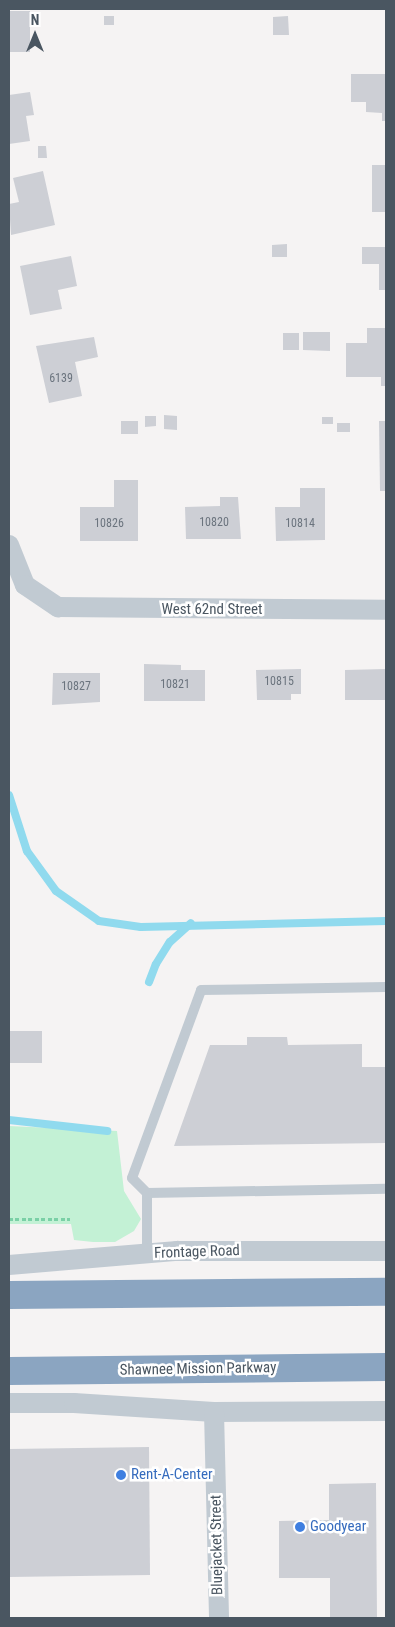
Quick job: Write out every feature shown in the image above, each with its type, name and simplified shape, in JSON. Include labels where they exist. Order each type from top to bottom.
[{"type":"highway","points":[[9,1295],[386,1292]]},
{"type":"highway","name":"Shawnee Mission Parkway","points":[[9,1371],[386,1367]]},
{"type":"street","name":"West 62nd Street","points":[[9,545],[25,585],[40,597],[58,607],[89,610],[386,610]]},
{"type":"street","name":"Frontage Road","points":[[9,1266],[147,1254],[386,1251]]},
{"type":"street","points":[[9,1403],[74,1403],[214,1412],[386,1411]]},
{"type":"street","name":"Bluejacket Street","points":[[214,1412],[219,1618]]},
{"type":"lane","points":[[147,1254],[147,1193],[132,1178],[201,990],[386,986]]},
{"type":"lane","points":[[147,1193],[386,1189]]},
{"type":"path","points":[[9,1219],[70,1219]]},
{"type":"green space","points":[[9,1126],[117,1131],[124,1191],[141,1219],[134,1231],[115,1242],[93,1242],[74,1240],[71,1224],[9,1224]]},
{"type":"building","points":[[9,11],[30,11],[30,52],[9,52]]},
{"type":"building","points":[[104,16],[114,16],[114,25],[104,25]]},
{"type":"building","points":[[288,16],[289,35],[273,35],[273,17]]},
{"type":"building","points":[[351,74],[386,74],[386,121],[382,121],[382,113],[366,112],[366,102],[351,102]]},
{"type":"building","points":[[30,92],[34,115],[26,116],[30,141],[9,144],[9,95]]},
{"type":"building","points":[[38,146],[46,146],[47,158],[38,158]]},
{"type":"building","points":[[372,165],[386,165],[386,212],[372,212]]},
{"type":"building","points":[[43,171],[55,225],[11,235],[9,204],[19,202],[13,178]]},
{"type":"building","points":[[287,244],[287,257],[272,257],[272,245]]},
{"type":"building","points":[[362,247],[386,247],[386,290],[379,290],[379,264],[362,264]]},
{"type":"building","points":[[71,256],[77,286],[58,290],[62,309],[30,315],[20,266]]},
{"type":"building","points":[[367,328],[386,328],[386,386],[381,386],[381,377],[346,377],[346,343],[367,343]]},
{"type":"building","points":[[303,332],[330,332],[330,351],[303,350]]},
{"type":"building","points":[[283,333],[299,333],[299,350],[283,350]]},
{"type":"building","points":[[94,337],[98,357],[75,362],[82,396],[49,403],[36,346]]},
{"type":"building","points":[[164,415],[177,416],[177,430],[164,429]]},
{"type":"building","points":[[145,416],[156,416],[156,426],[145,427]]},
{"type":"building","points":[[322,417],[333,417],[333,424],[322,424]]},
{"type":"building","points":[[121,421],[138,421],[138,434],[121,434]]},
{"type":"building","points":[[379,421],[386,421],[386,491],[380,491]]},
{"type":"building","points":[[337,423],[350,423],[350,432],[337,432]]},
{"type":"building","points":[[114,480],[138,480],[138,541],[80,541],[80,507],[114,507]]},
{"type":"building","points":[[300,488],[325,488],[325,540],[276,541],[275,507],[300,507]]},
{"type":"building","points":[[220,497],[238,497],[241,539],[186,539],[185,507],[220,506]]},
{"type":"building","points":[[144,664],[181,665],[181,670],[205,670],[205,701],[144,701]]},
{"type":"building","points":[[301,669],[301,694],[291,694],[291,700],[257,700],[256,670]]},
{"type":"building","points":[[386,669],[386,700],[345,700],[345,670]]},
{"type":"building","points":[[53,673],[100,673],[100,702],[52,705]]},
{"type":"building","points":[[9,1031],[42,1031],[42,1063],[9,1063]]},
{"type":"building","points":[[247,1037],[287,1037],[288,1045],[362,1044],[362,1067],[386,1067],[386,1143],[174,1146],[210,1045],[247,1045]]},
{"type":"building","points":[[149,1447],[150,1575],[9,1577],[9,1449]]},
{"type":"building","points":[[376,1483],[377,1618],[330,1618],[330,1578],[279,1578],[279,1521],[329,1520],[329,1484]]},
{"type":"waterway","points":[[9,795],[27,851],[56,891],[99,921],[141,927],[386,921]]},
{"type":"waterway","points":[[149,982],[156,964],[170,942],[191,923]]},
{"type":"waterway","points":[[9,1120],[107,1131]]},
{"type":"place","name":"Rent-A-Center","points":[[121,1475]]},
{"type":"place","name":"Goodyear","points":[[300,1527]]}]
